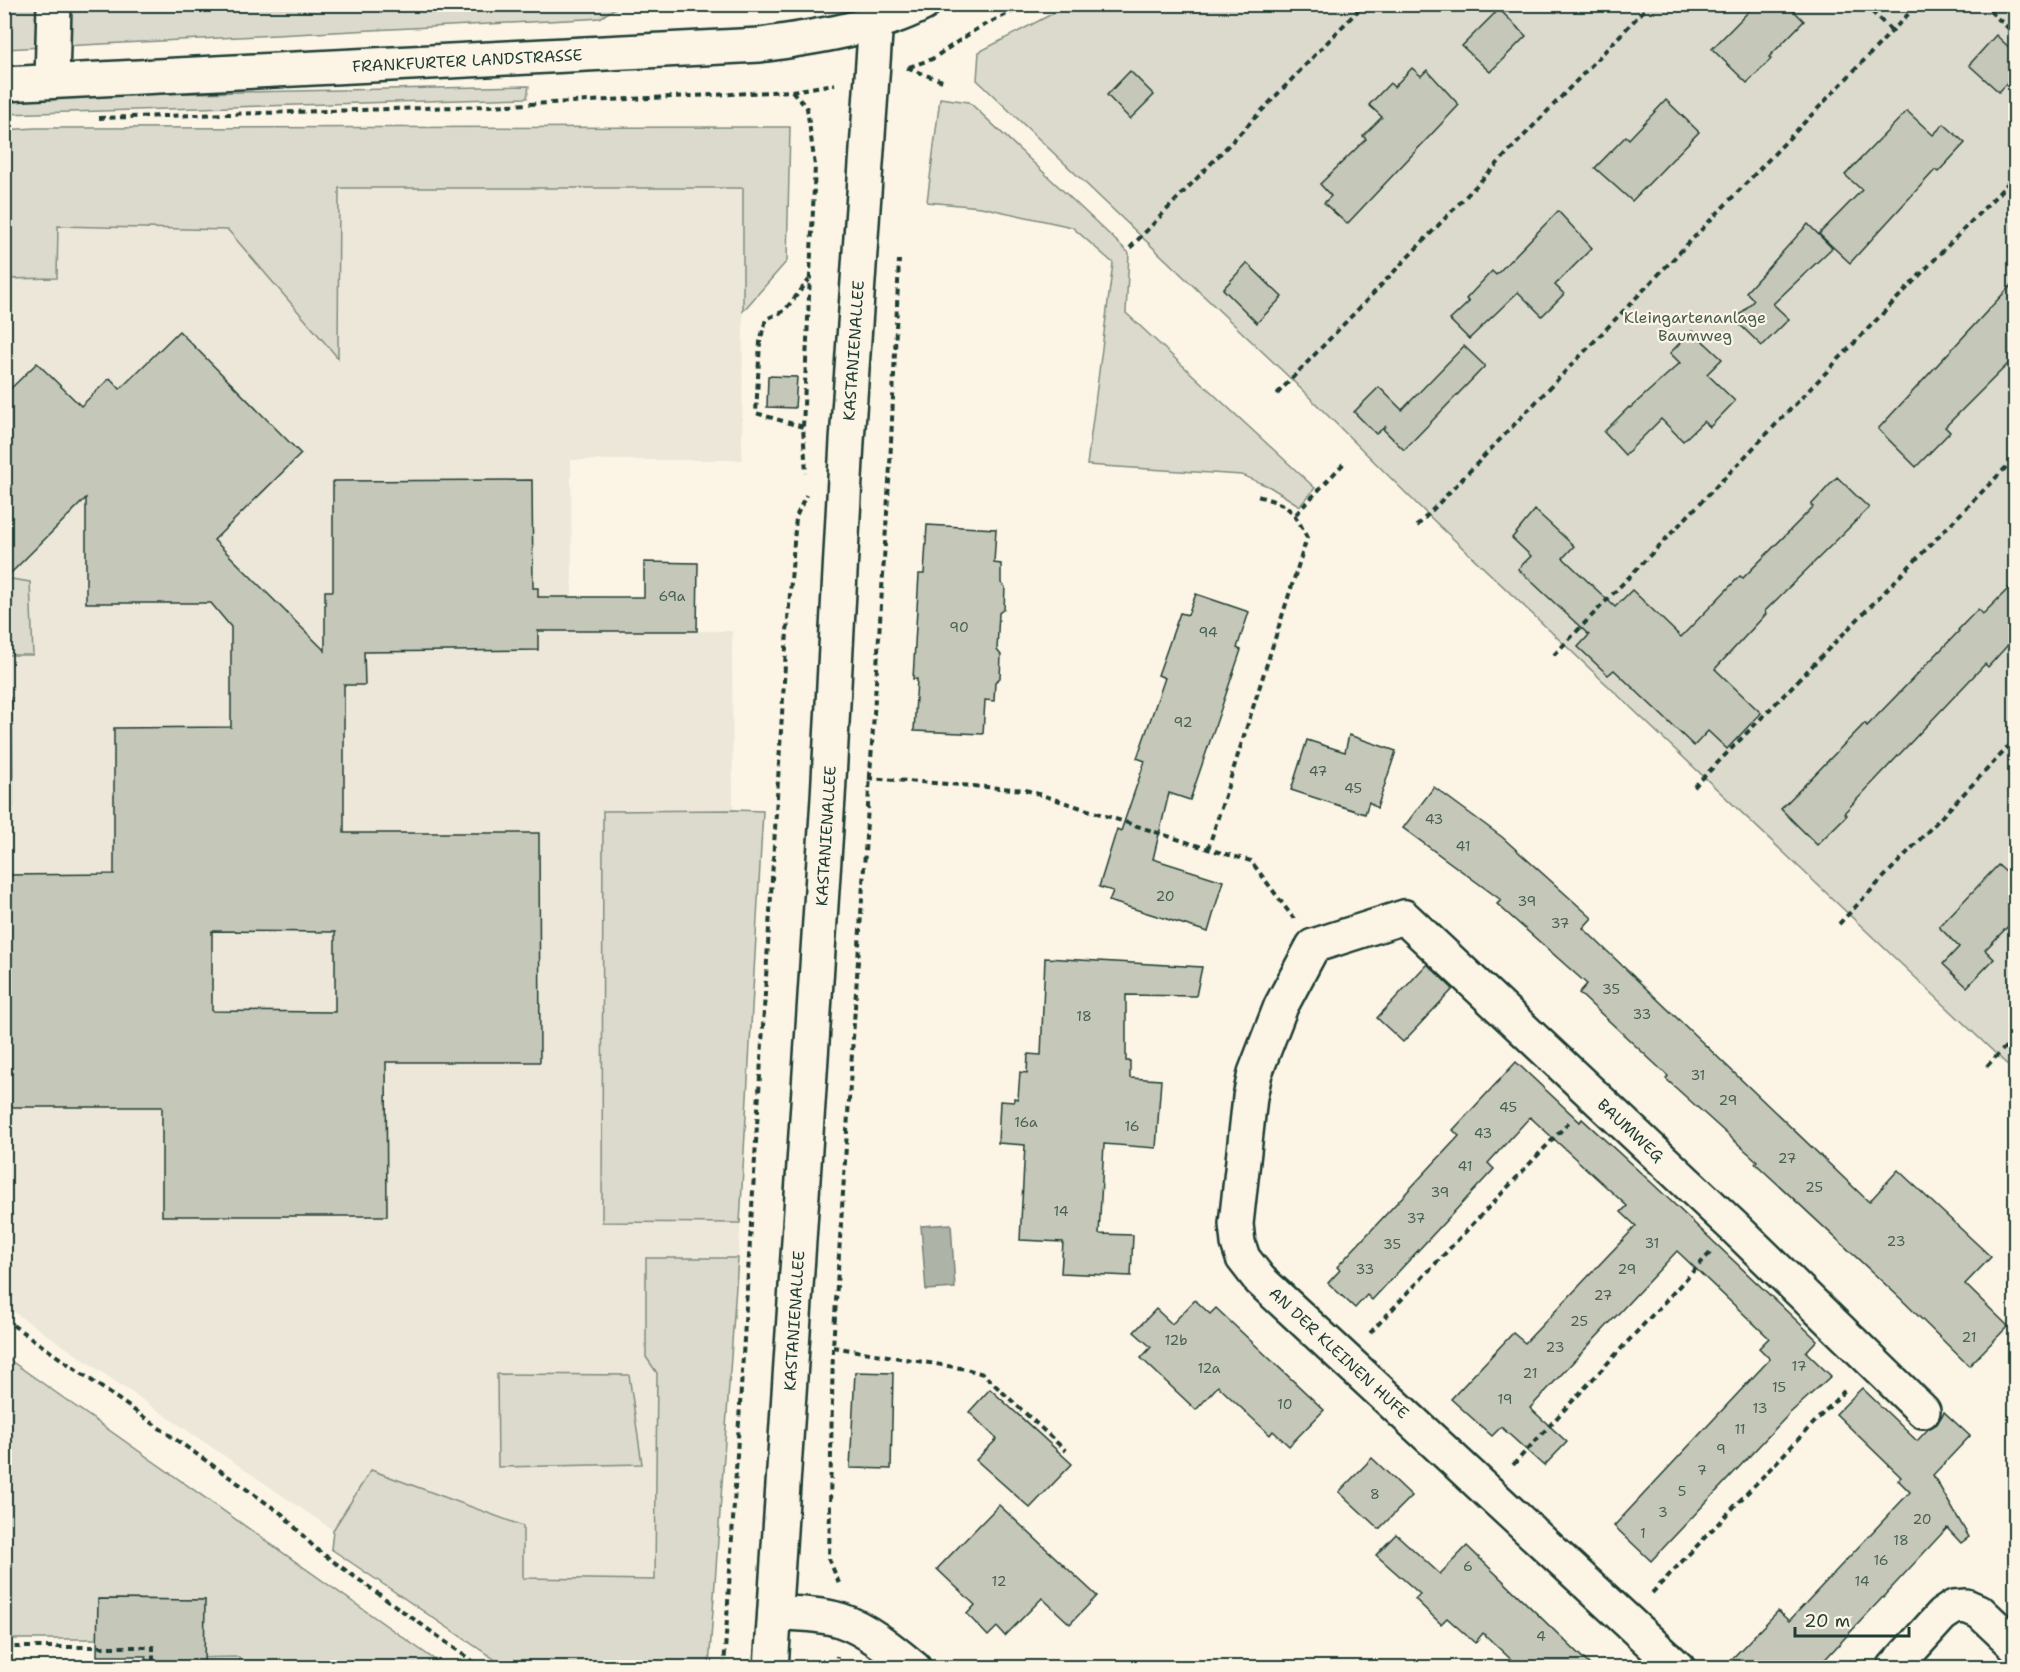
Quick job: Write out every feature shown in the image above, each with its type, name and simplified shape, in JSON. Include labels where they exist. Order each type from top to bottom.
[{"type":"street","points":[[52,81],[54,4]]},
{"type":"street","name":"FRANKFURTER LANDSTRASSE","points":[[4,84],[760,45],[824,35],[877,13],[922,4]]},
{"type":"street","name":"KASTANIENALLEE","points":[[771,1668],[829,776],[847,441],[877,13]]},
{"type":"street","name":"BAUMWEG","points":[[1313,946],[1404,917],[1734,1227],[1923,1411]]},
{"type":"street","name":"AN DER KLEINEN HUFE","points":[[1313,946],[1281,1006],[1255,1072],[1244,1134],[1236,1224],[1238,1243],[1243,1257],[1250,1269],[1678,1668]]},
{"type":"street","points":[[1893,1668],[1941,1616],[1954,1607],[1966,1606],[1980,1612],[2016,1646]]},
{"type":"street","points":[[775,1613],[839,1620],[888,1646],[914,1668]]},
{"type":"path","points":[[906,68],[932,59],[975,30],[1027,4]]},
{"type":"path","points":[[1130,248],[1364,4]]},
{"type":"path","points":[[1276,394],[1650,4]]},
{"type":"path","points":[[1864,4],[1893,32]]},
{"type":"path","points":[[1417,526],[1918,4]]},
{"type":"path","points":[[1982,4],[2016,35]]},
{"type":"path","points":[[906,68],[906,80]]},
{"type":"path","points":[[906,68],[945,82]]},
{"type":"path","points":[[94,118],[489,106],[792,91],[873,79]]},
{"type":"path","points":[[792,91],[807,108],[815,166],[803,427],[807,481]]},
{"type":"path","points":[[1554,655],[2016,175]]},
{"type":"path","points":[[839,1620],[841,1587],[829,1559],[833,1347],[890,466],[899,255]]},
{"type":"path","points":[[803,427],[756,414],[760,342],[766,319],[784,311],[809,280]]},
{"type":"path","points":[[1694,787],[2016,458]]},
{"type":"path","points":[[1296,514],[1346,462]]},
{"type":"path","points":[[724,1668],[787,632],[796,517],[807,491]]},
{"type":"path","points":[[1208,849],[1307,538],[1296,514],[1279,502],[1254,495]]},
{"type":"path","points":[[1839,924],[2016,739]]},
{"type":"path","points":[[829,776],[1026,790],[1251,861],[1313,946]]},
{"type":"path","points":[[1987,1066],[2016,1036]]},
{"type":"path","points":[[1346,1359],[1594,1096]]},
{"type":"path","points":[[1488,1492],[1734,1227]]},
{"type":"path","points":[[4,1318],[282,1514],[316,1549],[482,1668]]},
{"type":"path","points":[[833,1347],[966,1369],[983,1374],[1066,1451]]},
{"type":"path","points":[[1626,1620],[1872,1362]]},
{"type":"path","points":[[4,1647],[153,1647],[153,1668]]},
{"type":"shaded area","points":[[790,127],[787,261],[743,311],[742,460],[571,460],[572,596],[605,597],[606,631],[732,631],[733,810],[763,811],[740,1232],[709,1667],[506,1667],[331,1549],[333,1530],[5,1306],[5,130],[35,128]]},
{"type":"shaded area","points":[[951,1224],[955,1288],[926,1290],[921,1226]]},
{"type":"green space","name":"Kleingartenanlage Baumweg","points":[[2011,4],[2015,9],[2015,1072],[1428,515],[1291,379],[977,80],[979,52],[1069,5]]},
{"type":"green space","points":[[5,5],[620,5],[600,18],[5,49]]},
{"type":"green space","points":[[529,86],[527,98],[5,114],[5,99],[53,96]]},
{"type":"green space","points":[[940,98],[969,102],[1129,253],[1126,313],[1315,488],[1300,506],[1270,487],[1242,475],[1087,465],[1113,263],[1072,227],[981,207],[927,202]]},
{"type":"green space","points":[[790,127],[787,261],[743,311],[743,188],[339,188],[338,358],[228,230],[58,226],[57,278],[5,279],[5,130],[35,128]]},
{"type":"green space","points":[[5,578],[30,582],[33,655],[5,655]]},
{"type":"green space","points":[[5,698],[12,698],[13,807],[5,808]]},
{"type":"green space","points":[[603,811],[763,811],[740,1223],[602,1222]]},
{"type":"green space","points":[[646,1258],[738,1258],[709,1667],[506,1667],[331,1549],[333,1530],[371,1470],[523,1526],[523,1578],[655,1580],[657,1373],[646,1357]]},
{"type":"green space","points":[[4,1356],[445,1667],[239,1668],[239,1657],[188,1658],[205,1600],[99,1599],[115,1639],[8,1639],[7,1380],[5,1379]]},
{"type":"green space","points":[[497,1374],[629,1375],[642,1464],[498,1467]]},
{"type":"building","points":[[1756,4],[1787,4],[1804,21],[1747,83],[1712,49]]},
{"type":"building","points":[[1499,9],[1526,36],[1490,72],[1462,46]]},
{"type":"building","points":[[1996,35],[2016,54],[2016,74],[1999,92],[1969,65]]},
{"type":"building","points":[[1412,68],[1421,76],[1427,70],[1459,105],[1347,224],[1324,203],[1331,196],[1320,184],[1366,139],[1363,136],[1382,117],[1369,105],[1390,83],[1394,87]]},
{"type":"building","points":[[1130,71],[1154,95],[1130,119],[1107,95]]},
{"type":"building","points":[[1666,100],[1699,132],[1632,201],[1595,168],[1626,136],[1629,139]]},
{"type":"building","points":[[1907,111],[1933,135],[1944,124],[1965,143],[1938,172],[1935,170],[1850,263],[1819,234],[1862,190],[1845,175]]},
{"type":"building","points":[[1558,211],[1592,248],[1555,285],[1564,294],[1542,316],[1518,292],[1469,339],[1450,320],[1469,302],[1466,299],[1492,271],[1496,275]]},
{"type":"building","points":[[1808,224],[1832,248],[1773,304],[1789,319],[1762,346],[1735,320],[1754,300],[1746,292]]},
{"type":"building","points":[[1247,263],[1282,297],[1257,323],[1223,289]]},
{"type":"building","points":[[2016,280],[2016,356],[1945,427],[1950,432],[1916,467],[1878,429]]},
{"type":"building","points":[[179,331],[301,454],[214,540],[325,651],[325,591],[333,591],[333,481],[532,480],[533,588],[538,588],[538,597],[644,597],[644,562],[698,563],[697,631],[538,631],[538,650],[364,652],[365,685],[344,685],[344,833],[539,833],[540,1062],[386,1062],[387,1216],[162,1216],[162,1107],[4,1107],[4,875],[114,874],[114,728],[231,727],[231,627],[211,603],[86,603],[86,498],[4,580],[4,395],[37,363],[81,406],[110,378],[120,389]],"holes":[[[212,931],[335,932],[335,1012],[212,1011]]]},
{"type":"building","points":[[1692,331],[1722,359],[1707,374],[1735,401],[1710,427],[1704,421],[1683,441],[1661,419],[1625,455],[1604,432],[1680,363],[1670,353]]},
{"type":"building","points":[[1464,346],[1485,366],[1404,450],[1383,429],[1386,426],[1376,434],[1354,412],[1379,387],[1402,410]]},
{"type":"building","points":[[768,376],[797,377],[795,408],[767,407]]},
{"type":"building","points":[[1837,477],[1869,508],[1765,611],[1766,614],[1715,669],[1761,713],[1727,749],[1708,731],[1694,746],[1614,670],[1608,675],[1578,647],[1589,635],[1518,569],[1531,556],[1512,538],[1535,510],[1574,546],[1563,558],[1615,607],[1632,590],[1681,637],[1740,576],[1743,578],[1813,507],[1811,505]]},
{"type":"building","points":[[927,525],[996,529],[994,563],[1001,564],[1001,583],[1005,587],[1004,609],[999,613],[997,650],[1001,655],[1000,678],[995,682],[994,701],[985,700],[983,734],[914,731],[917,679],[913,679],[919,574],[924,574]]},
{"type":"building","points":[[2016,581],[2016,636],[1988,667],[1985,664],[1844,813],[1847,815],[1817,845],[1781,809],[1865,723],[1867,726],[1978,609],[1983,614]]},
{"type":"building","points":[[1196,594],[1249,612],[1237,648],[1241,650],[1190,800],[1169,793],[1153,859],[1223,881],[1208,932],[1109,901],[1113,891],[1099,887],[1117,829],[1121,831],[1145,761],[1137,758],[1165,678],[1158,675],[1180,613],[1188,615]]},
{"type":"building","points":[[1349,735],[1396,751],[1377,808],[1369,802],[1365,814],[1291,790],[1307,740],[1345,752]]},
{"type":"building","points":[[1434,787],[1502,837],[1592,918],[1583,928],[1869,1202],[1898,1170],[1991,1257],[1965,1284],[2008,1326],[1969,1366],[1900,1298],[1755,1163],[1757,1161],[1666,1079],[1668,1076],[1579,993],[1587,984],[1497,904],[1501,900],[1403,828]]},
{"type":"building","points":[[1998,865],[2016,881],[2016,918],[1985,950],[1994,959],[1967,987],[1943,964],[1959,947],[1939,927]]},
{"type":"building","points":[[1045,958],[1202,967],[1196,996],[1126,995],[1126,1061],[1130,1061],[1130,1078],[1161,1080],[1156,1148],[1104,1144],[1099,1234],[1133,1235],[1131,1276],[1061,1273],[1063,1242],[1020,1240],[1025,1145],[998,1143],[1000,1101],[1014,1102],[1014,1098],[1018,1099],[1020,1072],[1027,1073],[1028,1054],[1041,1055]]},
{"type":"building","points":[[1427,964],[1453,989],[1403,1042],[1377,1018]]},
{"type":"building","points":[[1516,1062],[1580,1122],[1582,1119],[1654,1185],[1817,1340],[1806,1352],[1831,1376],[1790,1413],[1651,1561],[1614,1526],[1770,1359],[1759,1348],[1769,1338],[1677,1251],[1530,1408],[1567,1442],[1544,1466],[1501,1427],[1492,1436],[1451,1399],[1513,1333],[1525,1343],[1636,1226],[1621,1212],[1627,1206],[1530,1117],[1488,1163],[1494,1169],[1372,1300],[1367,1295],[1355,1308],[1328,1283],[1340,1270],[1337,1267],[1459,1136],[1453,1130]]},
{"type":"building","points":[[1195,1300],[1210,1314],[1216,1308],[1324,1410],[1289,1446],[1273,1431],[1270,1435],[1218,1386],[1196,1410],[1141,1358],[1151,1347],[1134,1332],[1156,1309],[1172,1324]]},
{"type":"building","points":[[855,1372],[893,1373],[891,1469],[850,1468]]},
{"type":"building","points":[[1862,1388],[1917,1441],[1928,1429],[1937,1424],[1944,1412],[1970,1436],[1933,1475],[1969,1537],[1961,1543],[1947,1528],[1817,1668],[1723,1668],[1778,1611],[1789,1621],[1910,1492],[1898,1480],[1901,1477],[1836,1414]]},
{"type":"building","points":[[990,1389],[1072,1464],[1030,1508],[976,1460],[997,1439],[969,1412]]},
{"type":"building","points":[[1372,1458],[1412,1496],[1379,1529],[1339,1492]]},
{"type":"building","points":[[999,1505],[1097,1596],[1070,1624],[1042,1598],[1005,1636],[997,1627],[988,1636],[967,1614],[975,1605],[937,1569]]},
{"type":"building","points":[[1396,1534],[1440,1574],[1467,1546],[1593,1668],[1520,1668],[1483,1633],[1475,1643],[1447,1618],[1441,1624],[1415,1599],[1420,1594],[1376,1555]]},
{"type":"building","points":[[98,1599],[205,1600],[204,1668],[146,1668],[146,1656],[97,1656]]}]
